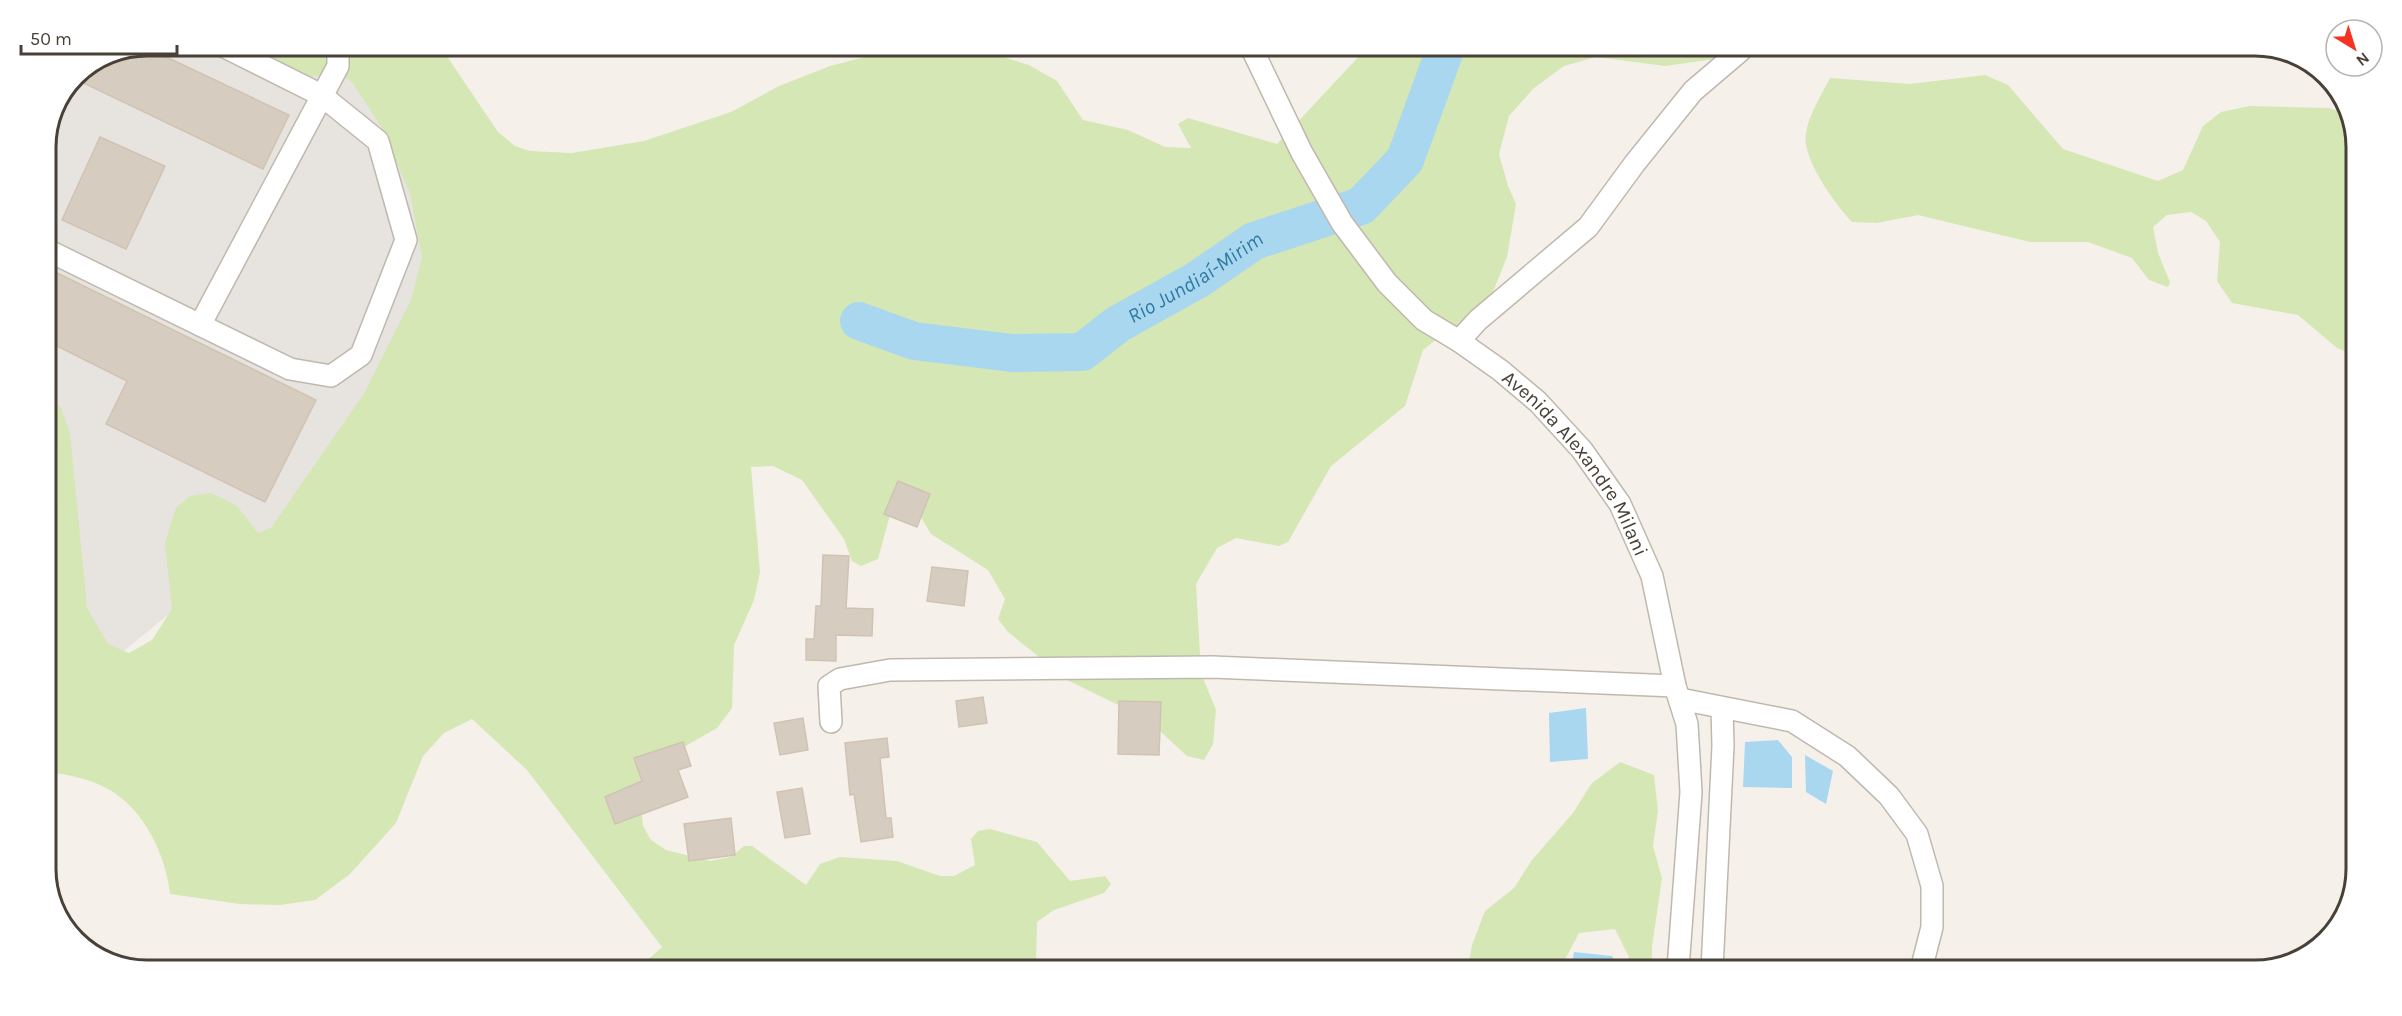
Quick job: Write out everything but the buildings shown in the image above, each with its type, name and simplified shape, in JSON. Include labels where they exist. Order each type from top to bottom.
[{"type":"street","points":[[56,254],[290,369],[331,376],[361,355],[406,240],[378,141],[321,95],[243,56]]},
{"type":"street","points":[[200,325],[338,66],[337,56]]},
{"type":"street","name":"Avenida Alexandre Milani","points":[[1255,56],[1302,153],[1342,224],[1388,283],[1424,320],[1500,370],[1538,402],[1582,450],[1620,504],[1652,576],[1687,724],[1691,792],[1679,960]]},
{"type":"street","points":[[1459,341],[1478,320],[1588,227],[1693,92],[1734,56]]},
{"type":"street","points":[[831,722],[830,686],[840,679],[890,670],[1212,667],[1678,692],[1722,708],[1792,721],[1847,756],[1889,796],[1917,834],[1932,886],[1932,927],[1924,960]]},
{"type":"street","points":[[1712,960],[1723,746],[1722,708]]},
{"type":"shaded area","points":[[396,56],[487,354],[80,687],[56,677],[56,140],[65,106],[74,91],[86,78],[111,62],[128,57]]},
{"type":"green space","points":[[272,56],[447,56],[498,132],[515,146],[530,151],[572,153],[644,141],[731,112],[779,86],[830,66],[869,56],[1000,56],[1029,65],[1057,81],[1083,120],[1128,130],[1165,147],[1191,148],[1178,124],[1188,118],[1277,144],[1359,56],[1729,57],[1665,66],[1596,57],[1564,66],[1534,88],[1509,116],[1499,154],[1516,204],[1507,257],[1488,304],[1468,325],[1438,338],[1423,350],[1405,406],[1331,466],[1288,542],[1279,546],[1236,538],[1217,548],[1196,584],[1201,673],[1216,710],[1213,744],[1204,760],[1187,756],[1147,719],[1069,681],[1008,632],[998,619],[1005,599],[988,570],[931,534],[912,502],[893,504],[878,559],[861,566],[852,561],[844,539],[802,480],[773,466],[751,467],[760,572],[754,600],[734,645],[732,708],[717,728],[677,751],[641,809],[643,826],[651,840],[666,850],[710,861],[731,857],[744,846],[752,846],[806,885],[820,864],[840,857],[897,861],[940,876],[954,876],[975,865],[971,839],[978,831],[990,829],[1037,842],[1070,881],[1105,876],[1111,884],[1104,893],[1054,910],[1037,922],[1036,960],[648,960],[662,947],[527,770],[472,719],[444,733],[423,756],[396,823],[350,874],[315,900],[280,905],[240,904],[170,894],[164,864],[158,849],[151,834],[132,808],[101,785],[78,777],[56,773],[56,402],[61,408],[70,433],[87,608],[108,644],[129,653],[152,640],[172,609],[165,543],[176,508],[190,496],[211,493],[237,506],[258,533],[271,528],[365,392],[411,300],[422,257],[410,193],[381,126],[352,82],[338,73],[302,76]]},
{"type":"green space","points":[[1985,75],[2008,85],[2063,149],[2158,181],[2183,170],[2203,126],[2221,112],[2250,106],[2329,108],[2340,112],[2346,140],[2346,352],[2337,348],[2298,315],[2232,303],[2217,281],[2220,242],[2206,221],[2191,212],[2167,215],[2153,227],[2158,253],[2170,282],[2168,287],[2149,280],[2132,258],[2088,242],[2030,242],[1918,215],[1877,223],[1852,222],[1821,180],[1809,155],[1806,133],[1810,119],[1830,78],[1910,84]]},
{"type":"green space","points":[[1620,762],[1654,775],[1658,811],[1653,846],[1662,878],[1652,960],[1628,960],[1615,929],[1579,933],[1565,960],[1469,960],[1472,945],[1485,911],[1514,888],[1532,860],[1573,813],[1591,784]]},
{"type":"water","points":[[1586,708],[1588,759],[1550,762],[1549,713]]},
{"type":"water","points":[[1778,740],[1792,757],[1792,788],[1743,787],[1745,742]]},
{"type":"water","points":[[1805,755],[1833,771],[1826,804],[1806,792]]},
{"type":"water","points":[[1574,952],[1612,956],[1614,960],[1573,960]]},
{"type":"waterway","name":"Rio Jundiaí-Mirim","points":[[859,321],[914,341],[1012,353],[1082,352],[1118,324],[1197,280],[1254,241],[1361,206],[1405,160],[1443,56]]}]
